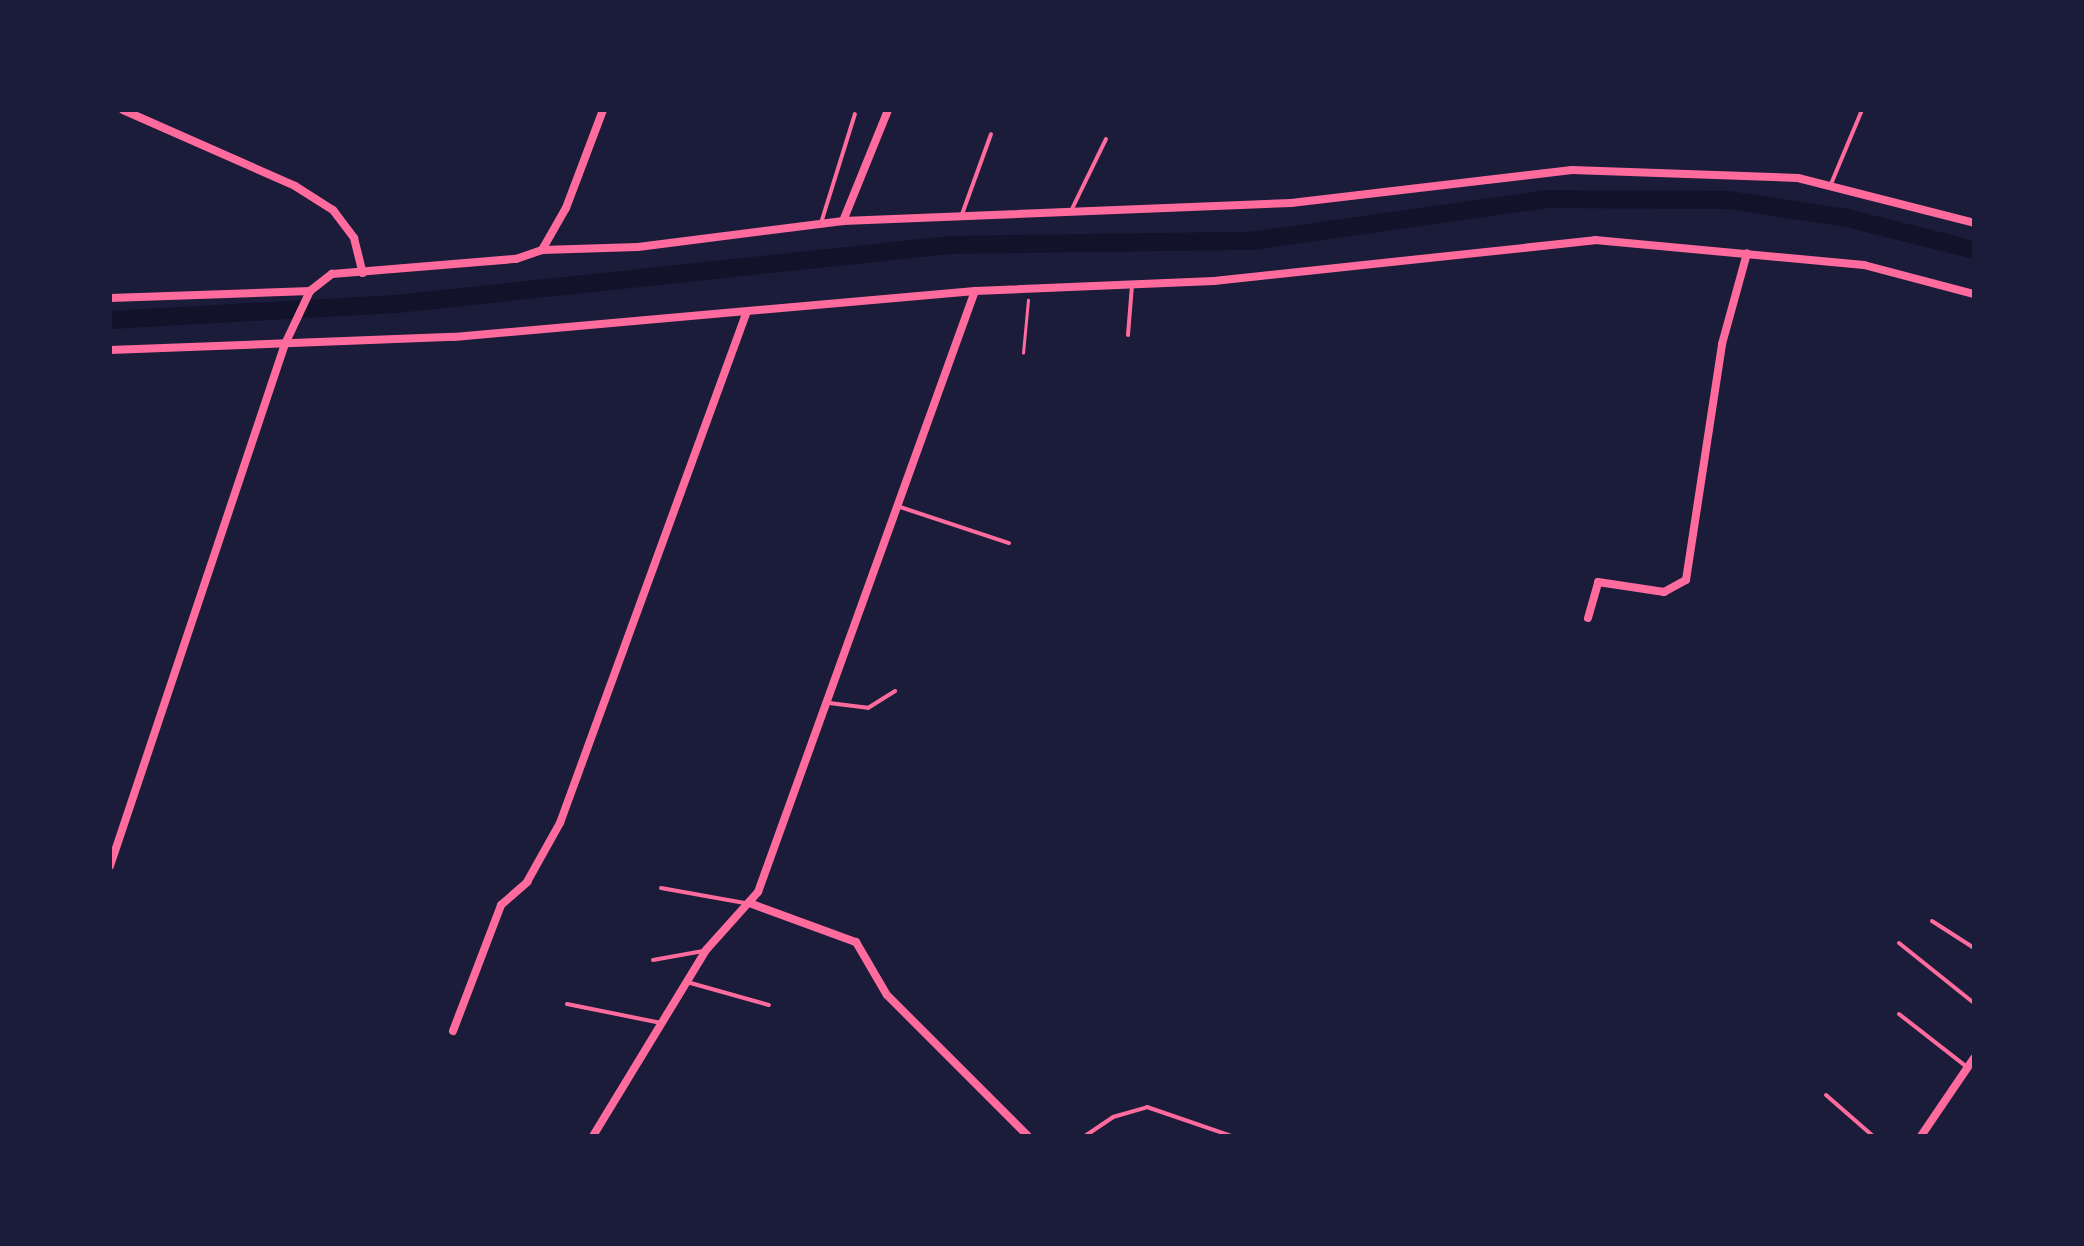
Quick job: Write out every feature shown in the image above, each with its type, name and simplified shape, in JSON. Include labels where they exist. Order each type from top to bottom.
[{"type":"street","points":[[123,110],[295,186],[333,210],[354,238],[363,272]]},
{"type":"street","points":[[542,250],[566,208],[603,110]]},
{"type":"street","points":[[844,221],[888,110]]},
{"type":"street","points":[[110,866],[285,344],[310,290],[332,274],[516,259],[542,250],[638,247],[844,221],[1291,203],[1572,170],[1748,171],[1831,185],[1974,223]]},
{"type":"street","points":[[110,350],[285,344],[746,314],[976,291],[1317,272],[1521,243],[1595,240],[1864,265],[1974,294]]},
{"type":"street","points":[[1588,618],[1598,582],[1664,592],[1686,580],[1722,344],[1747,253]]},
{"type":"street","points":[[110,298],[310,290]]},
{"type":"street","points":[[593,1136],[706,950],[752,904],[976,291]]},
{"type":"street","points":[[453,1031],[500,905],[527,882],[560,823],[746,314]]},
{"type":"street","points":[[752,904],[856,942],[887,995],[1028,1136]]},
{"type":"street","points":[[1921,1136],[1974,1058]]},
{"type":"lane","points":[[1831,185],[1862,110]]},
{"type":"lane","points":[[821,224],[855,114]]},
{"type":"lane","points":[[960,217],[991,134]]},
{"type":"lane","points":[[1070,213],[1106,139]]},
{"type":"lane","points":[[1128,335],[1132,284]]},
{"type":"lane","points":[[897,506],[1009,543]]},
{"type":"lane","points":[[824,702],[868,708],[895,691]]},
{"type":"lane","points":[[662,888],[752,904]]},
{"type":"lane","points":[[1932,921],[1974,948]]},
{"type":"lane","points":[[1899,943],[1974,1003]]},
{"type":"lane","points":[[654,960],[706,950]]},
{"type":"lane","points":[[687,982],[769,1005]]},
{"type":"lane","points":[[567,1004],[662,1023]]},
{"type":"lane","points":[[1899,1014],[1968,1068]]},
{"type":"lane","points":[[1826,1095],[1873,1136]]},
{"type":"lane","points":[[1085,1136],[1113,1117],[1147,1107],[1232,1136]]},
{"type":"path","points":[[1023,353],[1030,288]]},
{"type":"waterway","points":[[110,320],[396,304],[950,245],[1252,241],[1548,199],[1728,200],[1847,218],[1974,250]]}]
